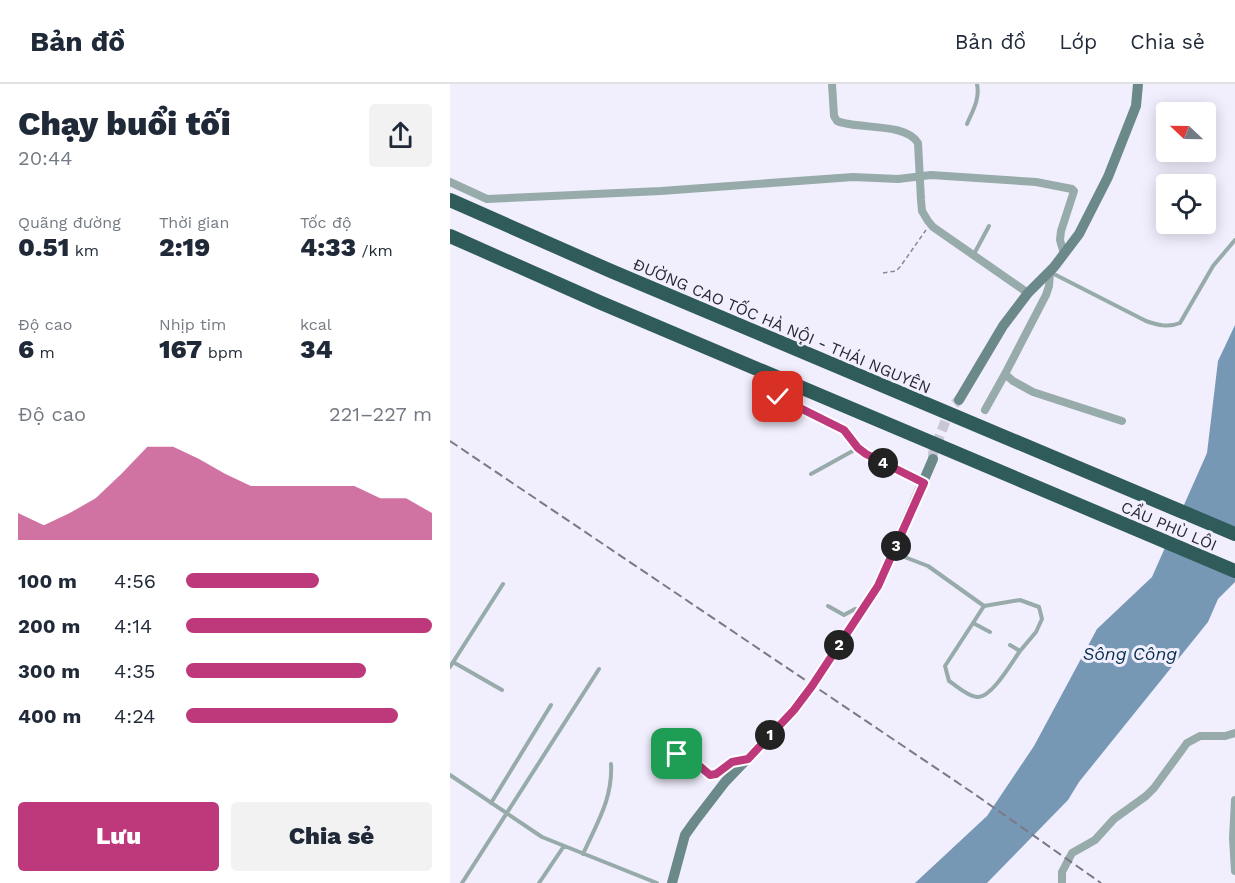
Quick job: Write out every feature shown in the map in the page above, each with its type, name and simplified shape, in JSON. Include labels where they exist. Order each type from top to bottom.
[{"type":"highway","name":"ĐƯỜNG CAO TỐC HÀ NỘI - THÁI NGUYÊN","points":[[450,200],[611,271],[1103,479]]},
{"type":"highway","name":"CẦU PHÙ LÔI","points":[[450,236],[599,302],[1235,571]]},
{"type":"highway","name":"CẦU PHÙ LÔI","points":[[1103,479],[1235,534]]},
{"type":"main road","points":[[959,400],[1003,326],[1028,293],[1050,272],[1079,234],[1108,177],[1136,105],[1138,84]]},
{"type":"main road","points":[[672,883],[685,835],[725,782],[800,702],[878,586],[933,459]]},
{"type":"street","points":[[832,84],[834,116],[837,121],[897,130],[916,139],[922,211],[930,224],[1028,293]]},
{"type":"street","points":[[450,182],[487,199],[661,192],[853,177],[898,179],[931,175],[1036,182],[1072,189],[1074,193],[1061,231],[1060,240],[1064,254]]},
{"type":"street","points":[[985,410],[1046,295],[1050,272]]},
{"type":"street","points":[[1005,374],[1033,392],[1122,421]]},
{"type":"street","points":[[1062,883],[1062,872],[1072,853],[1095,840],[1114,819],[1146,796],[1187,743],[1200,736],[1225,736],[1235,733]]},
{"type":"street","points":[[1235,800],[1235,871]]},
{"type":"lane","points":[[967,124],[976,104],[977,84]]},
{"type":"lane","points":[[974,254],[989,226]]},
{"type":"lane","points":[[1050,272],[1146,321],[1160,326],[1174,326],[1180,323],[1213,266],[1235,240]]},
{"type":"lane","points":[[755,385],[844,430],[858,448],[924,483]]},
{"type":"lane","points":[[810,474],[858,448]]},
{"type":"lane","points":[[893,552],[928,566],[984,606],[1020,600],[1040,607],[1042,619],[1035,632],[989,694],[979,698],[971,696],[949,681],[945,666],[984,606]]},
{"type":"lane","points":[[502,690],[451,665],[503,584]]},
{"type":"lane","points":[[828,606],[844,615],[855,609],[862,609]]},
{"type":"lane","points":[[973,623],[990,632]]},
{"type":"lane","points":[[1010,645],[1020,651]]},
{"type":"lane","points":[[462,883],[599,669]]},
{"type":"lane","points":[[491,803],[551,705]]},
{"type":"lane","points":[[677,754],[690,758],[710,775],[716,774],[732,762],[748,759]]},
{"type":"lane","points":[[583,854],[609,797],[612,780],[611,764]]},
{"type":"lane","points":[[450,775],[542,837],[657,883]]},
{"type":"lane","points":[[539,883],[564,846]]},
{"type":"path","points":[[883,273],[896,271],[900,267],[930,224]]},
{"type":"water","name":"Sông Công","points":[[1235,325],[1235,582],[1218,599],[1208,622],[1079,782],[1068,800],[987,883],[915,883],[987,816],[1034,746],[1097,629],[1152,577],[1207,453],[1218,361]]},
{"type":"pier","points":[[1178,510],[1235,534],[1235,571],[1164,542]]},
{"type":"tunnel","points":[[933,459],[933,453],[951,407],[959,400]]},
{"type":"railway","points":[[450,441],[973,793],[1101,883]]},
{"type":"route","points":[[677,754],[690,758],[710,775],[716,774],[732,762],[748,759],[794,710],[878,586],[924,483],[866,454],[858,448],[844,430],[778,397]]}]
